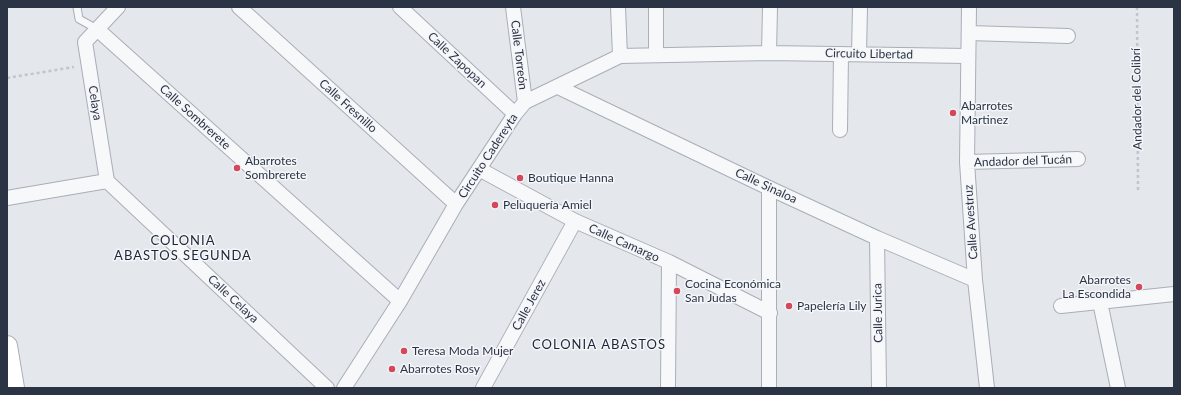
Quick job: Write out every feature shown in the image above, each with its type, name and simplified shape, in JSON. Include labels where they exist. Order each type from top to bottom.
[{"type":"main road","points":[[7,346],[14,388]]},
{"type":"street","points":[[97,29],[118,7]]},
{"type":"street","name":"Calle Fresnillo","points":[[239,7],[456,204]]},
{"type":"street","name":"Calle Zapopan","points":[[400,7],[515,114]]},
{"type":"street","name":"Calle Torreón","points":[[512,7],[525,102]]},
{"type":"street","points":[[618,7],[620,56]]},
{"type":"street","points":[[656,7],[656,55]]},
{"type":"street","points":[[769,53],[770,7]]},
{"type":"street","points":[[859,54],[860,7]]},
{"type":"street","points":[[967,56],[970,33],[969,7]]},
{"type":"street","name":"Celaya","points":[[97,29],[85,42],[107,182]]},
{"type":"street","name":"Calle Sombrerete","points":[[97,29],[400,301]]},
{"type":"street","points":[[970,33],[1068,36]]},
{"type":"street","name":"Circuito Cadereyta","points":[[344,388],[400,301],[456,204],[515,114],[525,102],[620,56],[769,53]]},
{"type":"street","name":"Circuito Libertad","points":[[769,53],[967,56]]},
{"type":"street","points":[[840,130],[841,54]]},
{"type":"street","name":"Calle Avestruz","points":[[967,56],[967,162],[975,280],[987,388]]},
{"type":"street","name":"Calle Sinaloa","points":[[558,87],[877,238],[975,280]]},
{"type":"street","name":"Andador del Tucán","points":[[967,162],[1078,159]]},
{"type":"street","name":"Calle Camargo","points":[[479,169],[575,221],[669,262],[770,313]]},
{"type":"street","points":[[7,198],[107,182]]},
{"type":"street","name":"Calle Celaya","points":[[107,182],[327,388]]},
{"type":"street","points":[[769,188],[769,388]]},
{"type":"street","name":"Calle Jerez","points":[[483,388],[575,221]]},
{"type":"street","name":"Calle Jurica","points":[[877,238],[879,388]]},
{"type":"street","points":[[668,388],[669,262]]},
{"type":"street","points":[[1061,306],[1174,294]]},
{"type":"street","points":[[1100,302],[1118,388]]},
{"type":"lane","points":[[77,7],[79,18],[97,29]]},
{"type":"path","name":"Andador del Colibrí","points":[[1136,7],[1138,190]]},
{"type":"path","points":[[7,78],[88,65]]},
{"type":"place","name":"Abarrotes Martinez","points":[[953,113]]},
{"type":"place","name":"Abarrotes Sombrerete","points":[[237,168]]},
{"type":"place","name":"Boutique Hanna","points":[[520,178]]},
{"type":"place","name":"Peluquería Amiel","points":[[495,205]]},
{"type":"place","name":"Abarrotes La Escondida","points":[[1139,287]]},
{"type":"place","name":"Cocina Económica San Judas","points":[[677,291]]},
{"type":"place","name":"Papelería Lily","points":[[789,306]]},
{"type":"place","name":"Teresa Moda Mujer","points":[[404,351]]},
{"type":"place","name":"Abarrotes Rosy","points":[[392,369]]},
{"type":"district","name":"COLONIA ABASTOS SEGUNDA","points":[[183,248]]},
{"type":"district","name":"COLONIA ABASTOS","points":[[599,345]]}]
